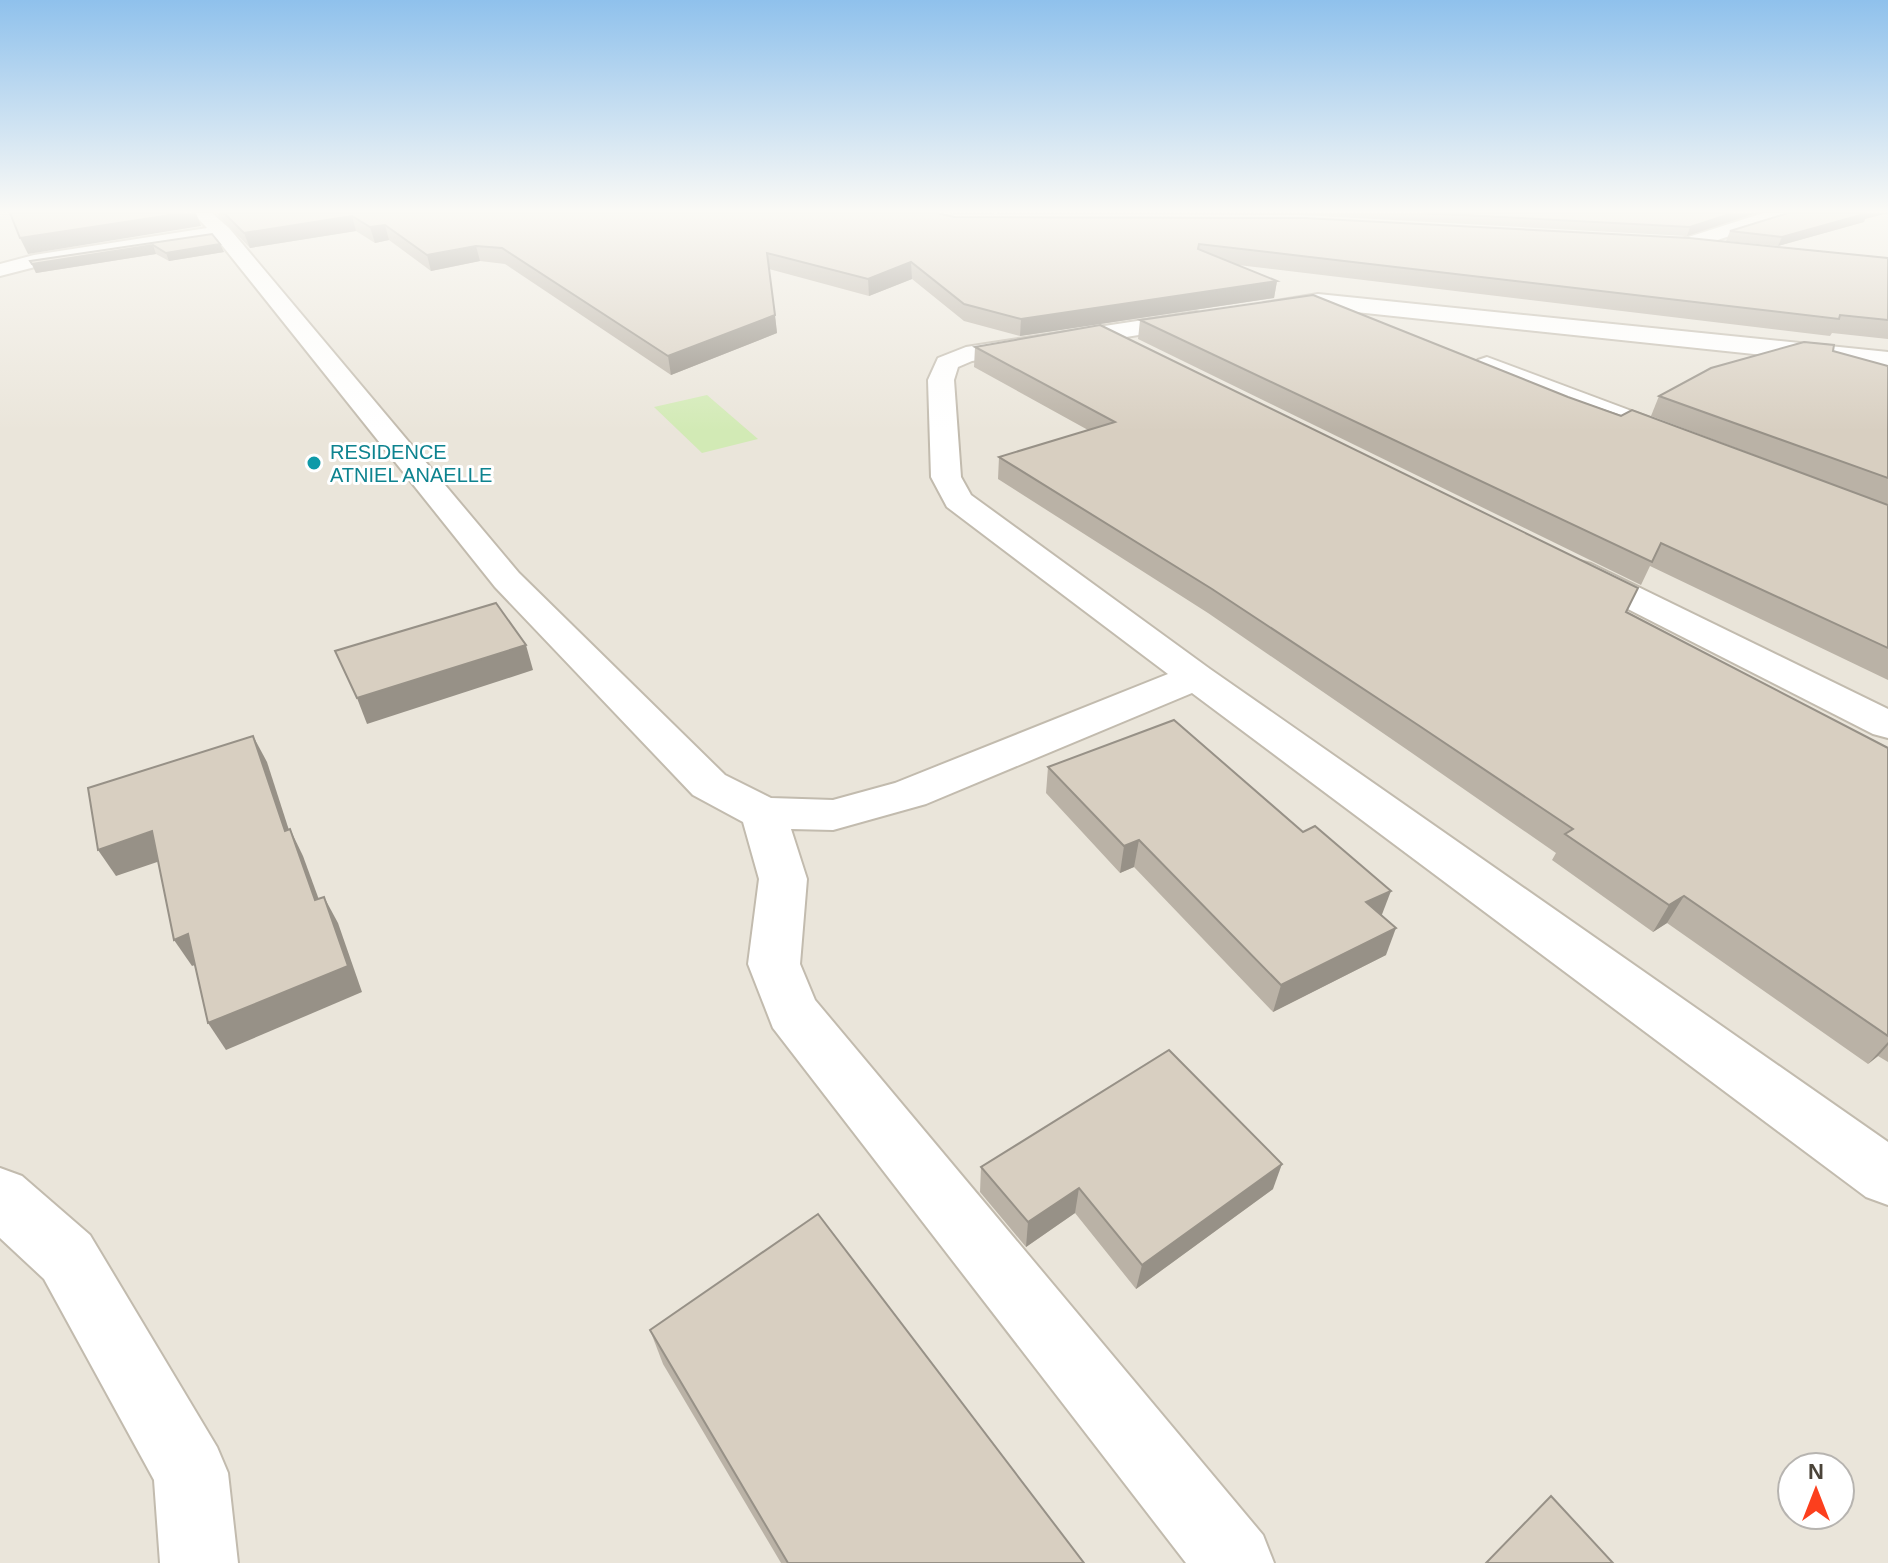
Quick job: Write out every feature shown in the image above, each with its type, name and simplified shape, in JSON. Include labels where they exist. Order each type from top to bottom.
[{"type":"street","points":[[265,286],[507,580],[709,785],[763,813],[833,815],[910,794],[1196,677]]},
{"type":"street","points":[[1318,301],[1420,340]]},
{"type":"street","points":[[1256,310],[1318,301],[1888,360]]},
{"type":"street","points":[[1226,315],[966,354],[947,363],[941,380],[946,477],[958,500],[1196,677],[1888,1177]]},
{"type":"street","points":[[1102,333],[1145,354]]},
{"type":"street","points":[[1844,354],[1888,368]]},
{"type":"street","points":[[1464,357],[1669,435]]},
{"type":"street","points":[[1545,554],[1888,725]]},
{"type":"street","points":[[763,813],[783,879],[774,964],[792,1012],[1235,1563]]},
{"type":"street","points":[[0,1197],[67,1257],[191,1473],[199,1563]]},
{"type":"shaded area","points":[[0,286],[1888,286],[1888,1563],[0,1563]]},
{"type":"green space","points":[[707,395],[758,439],[702,453],[654,407]]},
{"type":"building","points":[[560,286],[771,286],[775,315],[668,356]]},
{"type":"building","points":[[941,286],[1244,286],[1021,319],[964,304]]},
{"type":"building","points":[[1557,286],[1888,286],[1888,320],[1840,315],[1839,319]]},
{"type":"building","points":[[1313,295],[1568,397],[1621,416],[1632,410],[1888,505],[1888,648],[1661,543],[1652,562],[1140,320]]},
{"type":"building","points":[[1100,325],[1638,588],[1626,612],[1888,748],[1888,1036],[1684,896],[1669,905],[1565,834],[1573,829],[1418,725],[1212,589],[999,457],[1115,422],[975,347]]},
{"type":"building","points":[[1804,342],[1834,345],[1833,351],[1888,366],[1888,478],[1659,396],[1711,368]]},
{"type":"building","points":[[496,603],[526,645],[357,698],[335,651]]},
{"type":"building","points":[[1174,720],[1303,832],[1315,826],[1391,891],[1366,902],[1396,928],[1281,985],[1139,840],[1124,846],[1048,767]]},
{"type":"building","points":[[253,736],[285,831],[290,829],[315,900],[324,897],[348,966],[208,1023],[188,934],[174,940],[152,831],[98,850],[88,788]]},
{"type":"building","points":[[1169,1050],[1282,1164],[1142,1265],[1079,1188],[1028,1222],[981,1167]]},
{"type":"building","points":[[818,1214],[1084,1563],[788,1563],[650,1330]]},
{"type":"building","points":[[1551,1496],[1613,1563],[1486,1563]]},
{"type":"place","name":"RESIDENCE ATNIEL ANAELLE","points":[[314,463]]}]
